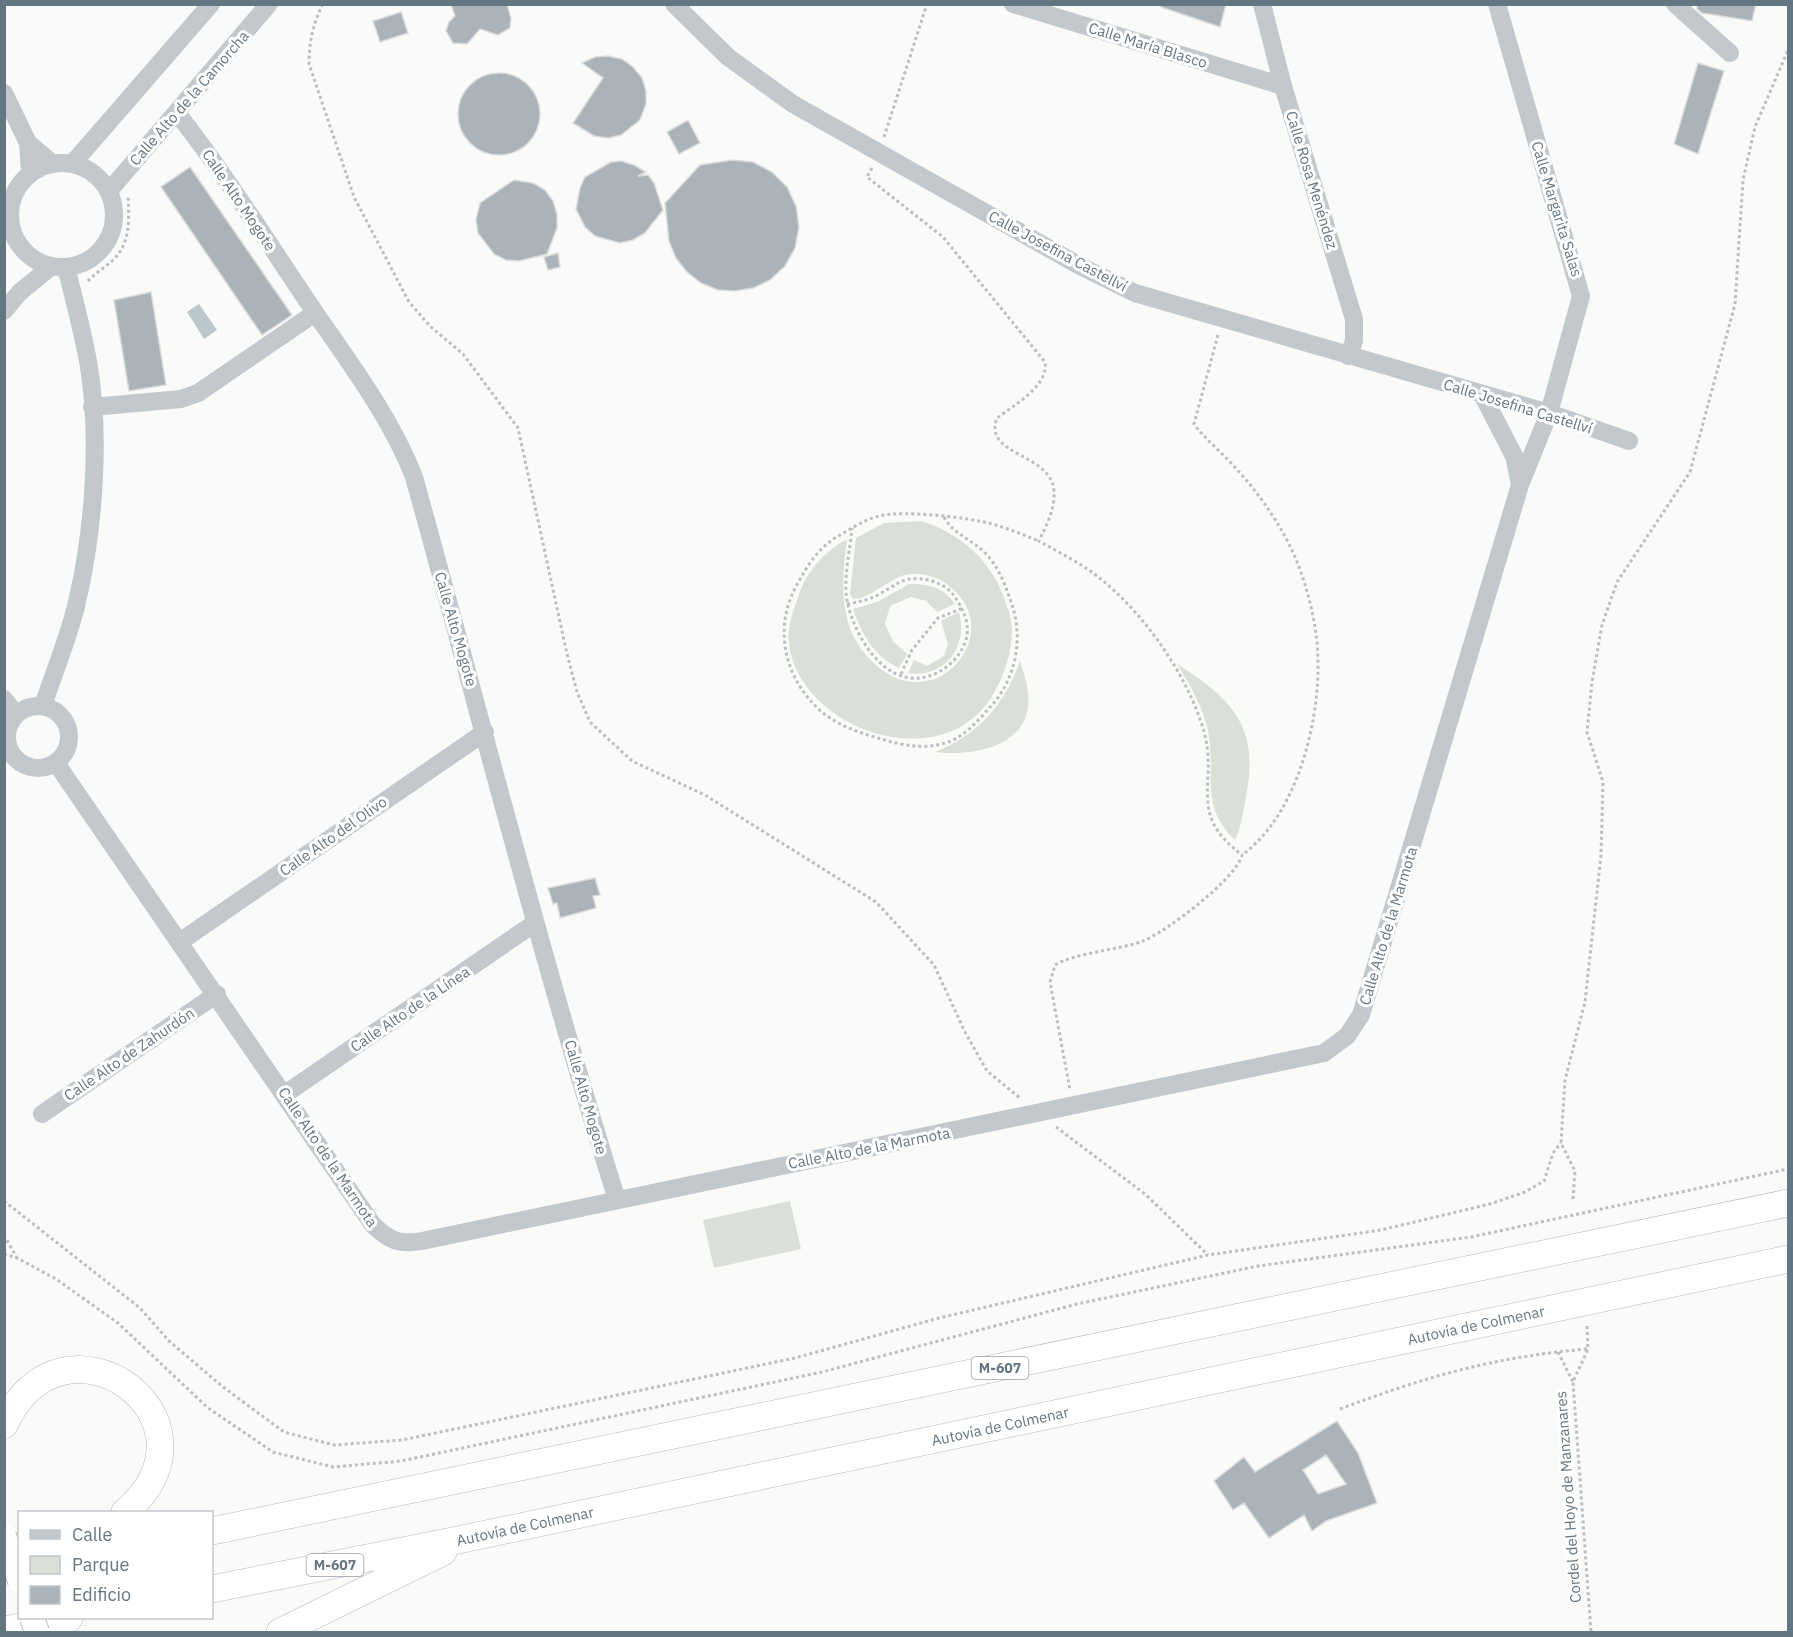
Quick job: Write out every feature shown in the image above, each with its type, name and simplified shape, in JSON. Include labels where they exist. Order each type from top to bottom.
[{"type":"highway","name":"M-607","points":[[213,1531],[1788,1203]]},
{"type":"highway","name":"Autovía de Colmenar","points":[[213,1589],[458,1540],[1788,1259]]},
{"type":"highway","points":[[4,1425],[21,1398],[51,1376],[70,1370],[89,1370],[104,1372],[128,1384],[146,1403],[153,1416],[158,1430],[159,1459],[150,1483],[126,1511]]},
{"type":"highway","points":[[280,1632],[434,1558],[458,1540]]},
{"type":"highway","points":[[4,1630],[59,1619]]},
{"type":"main road","points":[[4,1536],[18,1575]]},
{"type":"street","name":"Calle Alto de la Camorcha","points":[[109,191],[269,4]]},
{"type":"street","name":"Calle Josefina Castellví","points":[[674,4],[728,57],[793,104],[1080,266],[1135,292],[1549,413],[1629,441]]},
{"type":"street","name":"Calle María Blasco","points":[[1013,4],[1283,86]]},
{"type":"street","name":"Calle Rosa Menéndez","points":[[1262,4],[1283,86],[1354,319],[1354,341],[1348,356]]},
{"type":"street","name":"Calle Margarita Salas","points":[[1497,4],[1581,296],[1549,413]]},
{"type":"street","points":[[1675,4],[1730,53]]},
{"type":"street","points":[[73,163],[200,9]]},
{"type":"street","points":[[4,93],[28,143],[30,173]]},
{"type":"street","name":"Calle Alto Mogote","points":[[177,113],[204,147],[315,313],[405,454],[414,477],[535,923],[617,1200]]},
{"type":"street","points":[[28,143],[52,163]]},
{"type":"street","points":[[4,311],[20,292],[59,267],[90,259],[108,240],[115,216],[109,191],[94,173],[73,163],[52,163],[30,173],[16,189],[11,199],[8,236],[27,254],[59,267]]},
{"type":"street","points":[[43,706],[77,604],[88,547],[93,490],[93,407],[88,362],[59,267]]},
{"type":"street","points":[[93,407],[181,399],[198,393],[315,313]]},
{"type":"street","name":"Calle Alto de la Marmota","points":[[1482,394],[1514,456],[1520,484]]},
{"type":"street","name":"Calle Alto de la Marmota","points":[[56,763],[181,941],[373,1225],[392,1242],[404,1244],[422,1241],[1324,1053],[1336,1046],[1355,1026],[1368,992],[1520,484],[1549,413]]},
{"type":"street","points":[[4,699],[16,715]]},
{"type":"street","points":[[43,706],[51,708],[64,718],[70,734],[67,750],[56,763],[37,768],[8,756],[8,729],[16,715],[24,709],[43,706]]},
{"type":"street","name":"Calle Alto del Olivo","points":[[181,941],[484,732]]},
{"type":"street","name":"Calle Alto de la Línea","points":[[285,1094],[535,923]]},
{"type":"street","name":"Calle Alto de Zahurdón","points":[[42,1114],[217,994]]},
{"type":"path","points":[[323,4],[317,16],[309,47],[309,64],[354,197],[409,302],[431,327],[463,354],[518,428],[567,654],[577,692],[590,722],[632,761],[705,795],[876,902],[934,965],[965,1032],[987,1071],[1038,1114],[1120,1174],[1208,1255]]},
{"type":"path","points":[[927,4],[879,152],[867,177],[943,237],[1045,362],[1046,369],[1040,382],[997,418],[994,426],[1000,442],[1035,463],[1052,481],[1054,492],[1051,516],[1039,541]]},
{"type":"path","points":[[1573,1199],[1575,1171],[1562,1143],[1565,1080],[1585,1002],[1601,855],[1603,782],[1587,732],[1592,682],[1602,625],[1617,582],[1690,472],[1735,304],[1743,180],[1755,127],[1788,50]]},
{"type":"path","points":[[1072,1106],[1050,982],[1055,966],[1144,940],[1161,931],[1225,881],[1240,865],[1242,855],[1267,832],[1282,811],[1304,758],[1313,713],[1316,629],[1309,595],[1277,522],[1253,487],[1194,424],[1223,319]]},
{"type":"path","points":[[944,517],[950,527],[984,552],[994,564],[1012,607],[1018,629],[1016,655],[999,697],[977,722],[955,739],[935,746],[895,743],[843,725],[823,713],[806,695],[792,674],[785,654],[783,628],[789,597],[809,563],[832,540],[865,520],[882,515],[944,517],[992,524],[1039,541],[1098,577],[1144,623],[1166,655],[1185,687],[1203,729],[1208,765],[1208,809],[1214,828],[1223,841],[1242,855]]},
{"type":"path","points":[[847,604],[868,600],[897,583],[919,579],[942,585],[951,592],[963,608],[967,623],[967,636],[951,663],[941,671],[924,677],[901,675],[877,659],[867,648],[847,604],[846,580],[852,528]]},
{"type":"path","points":[[901,675],[912,650],[938,618],[963,608]]},
{"type":"path","points":[[4,1201],[140,1308],[169,1341],[231,1394],[284,1432],[334,1445],[402,1440],[795,1358],[939,1318],[1208,1255],[1381,1230],[1490,1204],[1525,1192],[1544,1181],[1553,1153],[1562,1143]]},
{"type":"path","points":[[4,1254],[18,1258],[56,1279],[118,1323],[208,1408],[273,1452],[333,1467],[400,1461],[822,1372],[1077,1304],[1258,1266],[1471,1237],[1788,1169]]},
{"type":"path","points":[[4,1235],[18,1258]]},
{"type":"path","name":"Cordel del Hoyo de Manzanares","points":[[1587,1326],[1588,1349],[1573,1382],[1591,1632]]},
{"type":"path","points":[[1340,1409],[1414,1381],[1486,1363],[1557,1351],[1588,1349]]},
{"type":"path","points":[[1557,1351],[1573,1382]]},
{"type":"green space","points":[[922,521],[939,528],[966,545],[988,567],[1003,595],[1009,612],[1012,632],[1007,663],[995,691],[973,718],[944,734],[912,739],[878,734],[846,721],[819,701],[799,675],[789,644],[789,633],[792,616],[805,580],[822,557],[847,539],[843,591],[845,607],[848,623],[864,652],[877,666],[900,679],[922,682],[942,675],[958,662],[968,645],[971,625],[965,604],[945,583],[920,574],[910,574],[861,598],[853,599],[850,594],[856,538],[884,523]]},
{"type":"green space","points":[[909,584],[922,584],[941,590],[955,604],[937,612],[926,601],[911,597],[890,606],[885,624],[893,641],[907,654],[899,668],[890,663],[870,644],[860,628],[853,609],[877,602]]},
{"type":"green space","points":[[959,612],[960,637],[951,658],[933,671],[908,673],[914,660],[927,666],[944,656],[948,644],[941,621]]},
{"type":"green space","points":[[1020,661],[1028,694],[1028,706],[1024,721],[1016,732],[1005,741],[978,751],[935,752],[964,737],[988,716],[1006,691]]},
{"type":"green space","points":[[1177,664],[1212,688],[1236,715],[1244,730],[1250,767],[1242,816],[1235,840],[1216,814],[1211,789],[1210,747],[1206,722],[1196,696]]},
{"type":"green space","points":[[790,1201],[801,1249],[714,1268],[703,1220]]},
{"type":"shaded area","points":[[199,304],[217,330],[204,339],[187,312]]},
{"type":"building","points":[[451,4],[507,4],[511,18],[510,28],[498,35],[480,29],[467,44],[453,43],[446,31],[449,22],[455,16]]},
{"type":"building","points":[[1161,4],[1226,4],[1220,27],[1161,7]]},
{"type":"building","points":[[1697,4],[1756,4],[1752,21],[1702,13],[1697,9]]},
{"type":"building","points":[[401,12],[408,33],[380,42],[373,21]]},
{"type":"building","points":[[608,56],[622,59],[642,78],[646,91],[646,104],[640,120],[621,135],[608,138],[594,136],[573,123],[603,78],[582,63],[595,57]]},
{"type":"building","points":[[1698,63],[1724,71],[1698,154],[1674,144]]},
{"type":"building","points":[[499,73],[515,76],[528,85],[537,98],[540,114],[537,130],[528,143],[515,152],[499,155],[483,152],[470,143],[461,130],[458,114],[461,98],[470,85],[483,76]]},
{"type":"building","points":[[688,120],[700,143],[679,154],[667,132]]},
{"type":"building","points":[[732,160],[753,162],[772,172],[787,187],[796,206],[799,227],[795,248],[785,266],[770,280],[753,288],[735,291],[718,290],[701,283],[687,272],[676,258],[669,241],[665,203],[700,165]]},
{"type":"building","points":[[621,161],[646,172],[638,176],[648,175],[654,183],[663,210],[645,233],[633,240],[620,243],[595,236],[585,227],[576,209],[580,188],[585,177],[611,162]]},
{"type":"building","points":[[190,167],[292,315],[262,335],[161,187]]},
{"type":"building","points":[[514,180],[533,183],[545,190],[553,201],[557,214],[557,228],[547,254],[519,261],[506,260],[494,254],[478,233],[476,220],[480,203]]},
{"type":"building","points":[[558,253],[560,267],[548,270],[544,257]]},
{"type":"building","points":[[151,292],[166,385],[129,391],[114,300]]},
{"type":"building","points":[[595,878],[600,895],[593,896],[596,908],[560,918],[557,903],[553,904],[548,888]]},
{"type":"building","points":[[1337,1421],[1358,1453],[1377,1503],[1326,1521],[1312,1531],[1304,1515],[1269,1538],[1244,1503],[1233,1510],[1214,1481],[1244,1457],[1255,1472]],"holes":[[[1326,1455],[1346,1484],[1318,1494],[1303,1470]]]}]
